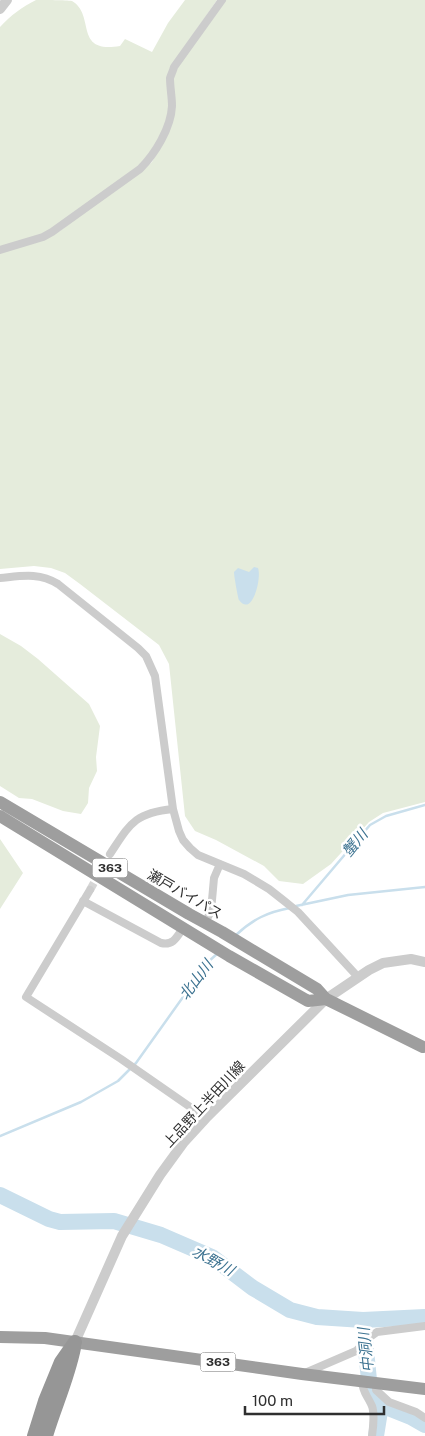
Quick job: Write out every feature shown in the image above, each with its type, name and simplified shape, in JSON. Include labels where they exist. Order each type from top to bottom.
[{"type":"highway","name":"瀬戸バイパス","points":[[0,802],[243,944],[317,989],[326,999],[424,1048]]},
{"type":"highway","name":"瀬戸バイパス","points":[[0,816],[229,956],[308,1001],[326,999]]},
{"type":"highway","name":"363","points":[[0,1337],[44,1338],[376,1384],[425,1389]]},
{"type":"highway","points":[[34,1436],[45,1401],[61,1362],[75,1342]]},
{"type":"highway","points":[[46,1436],[71,1364],[75,1342]]},
{"type":"street","points":[[0,9],[7,0]]},
{"type":"street","points":[[0,250],[43,237],[52,232],[140,169],[151,159],[169,121],[172,109],[170,78],[174,67],[222,0]]},
{"type":"street","points":[[0,578],[31,575],[50,579],[80,601],[146,656],[155,676],[173,809],[183,840],[198,855],[244,874],[270,889],[298,912],[358,977]]},
{"type":"street","points":[[110,854],[134,821],[151,813],[173,809]]},
{"type":"street","points":[[205,923],[210,912],[214,878],[220,864]]},
{"type":"street","points":[[90,890],[26,997],[139,1071],[206,1118]]},
{"type":"street","points":[[83,902],[160,943],[171,943],[183,928]]},
{"type":"street","name":"上品野上半田川線","points":[[75,1342],[122,1236],[160,1175],[184,1142],[206,1118],[326,999],[369,970],[384,963],[411,959],[425,962]]},
{"type":"street","points":[[302,1374],[356,1351],[377,1332],[425,1326]]},
{"type":"street","points":[[362,1382],[362,1391],[373,1406],[372,1436]]},
{"type":"street","points":[[376,1384],[376,1390],[389,1402],[425,1418]]},
{"type":"green space","points":[[36,0],[72,1],[79,7],[90,39],[96,44],[105,47],[120,46],[125,39],[152,52],[168,23],[185,0],[217,0],[172,65],[169,110],[165,125],[158,142],[141,166],[49,232],[0,248],[0,27],[26,5]]},
{"type":"green space","points":[[225,0],[425,0],[425,802],[383,813],[369,822],[331,864],[303,884],[279,881],[264,866],[195,831],[185,816],[169,664],[159,645],[65,573],[51,568],[34,566],[0,569],[0,252],[60,231],[152,162],[161,146],[175,70]]},
{"type":"green space","points":[[0,634],[21,646],[38,659],[89,704],[100,726],[96,757],[97,771],[89,788],[88,803],[81,814],[63,811],[32,799],[19,798],[0,786]]},
{"type":"green space","points":[[0,839],[23,873],[0,909]]},
{"type":"water","points":[[254,567],[258,568],[259,580],[252,600],[248,604],[244,604],[238,598],[234,572],[238,568],[249,572]]},
{"type":"waterway","name":"蟹川","points":[[302,905],[370,825],[386,816],[425,805]]},
{"type":"waterway","name":"北山川","points":[[296,906],[348,895],[425,887]]},
{"type":"waterway","name":"北山川","points":[[236,935],[261,917],[290,908]]},
{"type":"waterway","name":"北山川","points":[[0,1136],[81,1102],[118,1081],[136,1063],[208,962],[218,953]]},
{"type":"waterway","name":"水野川","points":[[0,1195],[49,1219],[60,1222],[114,1221],[161,1235],[212,1257],[253,1288],[290,1310],[317,1317],[363,1320],[425,1317]]},
{"type":"waterway","name":"中洞川","points":[[363,1320],[370,1390],[381,1405],[376,1436]]},
{"type":"waterway","points":[[381,1405],[425,1425]]},
{"type":"tunnel","points":[[90,890],[106,861]]}]
